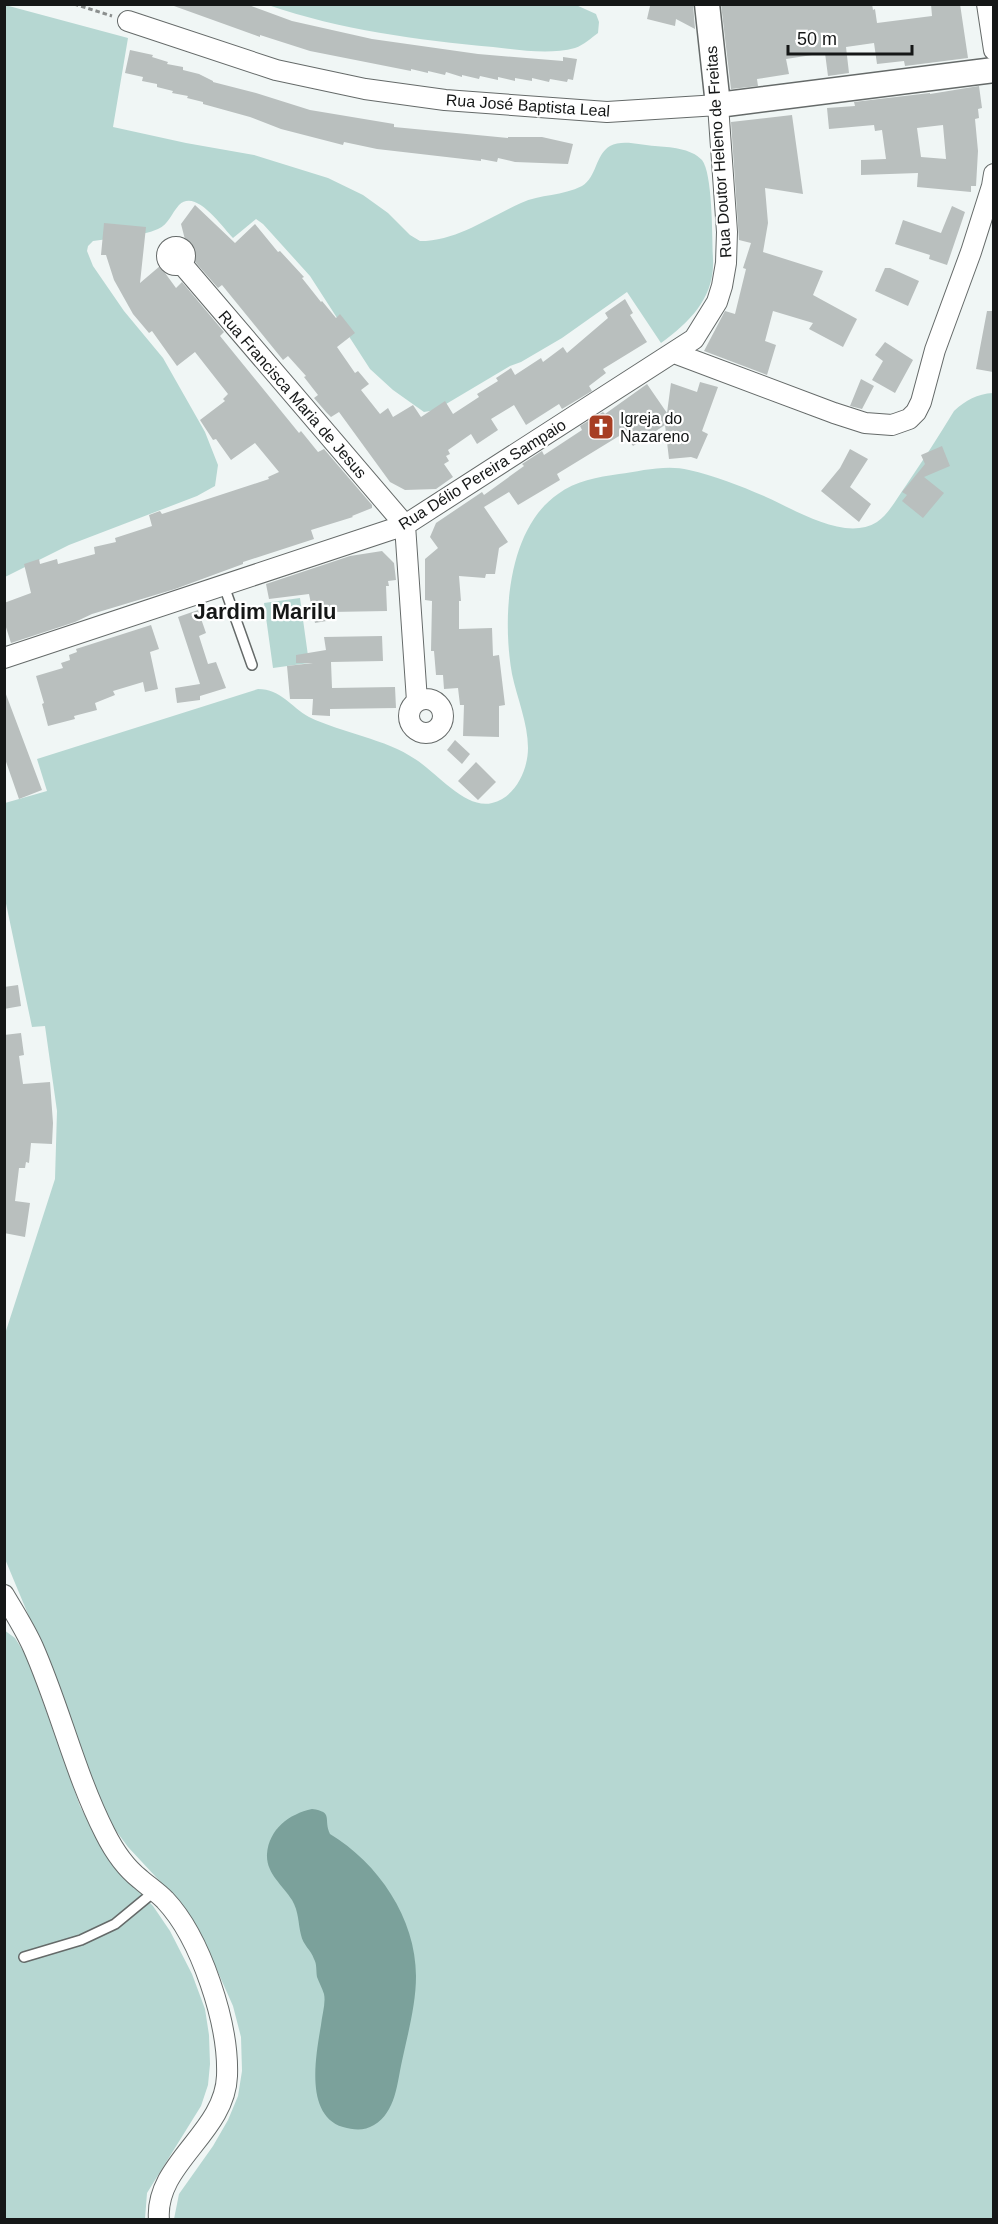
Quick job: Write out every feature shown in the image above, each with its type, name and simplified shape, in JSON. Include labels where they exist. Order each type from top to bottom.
[{"type":"street","name":"Rua Doutor Heleno de Freitas","points":[[674,353],[694,339],[717,302],[722,286],[727,232],[718,105],[707,4]]},
{"type":"street","points":[[987,4],[993,50]]},
{"type":"street","name":"Rua José Baptista Leal","points":[[128,21],[276,70],[365,89],[446,100],[607,112],[718,105],[993,70]]},
{"type":"street","points":[[674,353],[865,423],[883,425],[900,423],[916,412],[921,402],[934,350],[971,252],[993,182]]},
{"type":"street","name":"Rua Francisca Maria de Jesus","points":[[182,263],[405,525]]},
{"type":"street","name":"Rua Délio Pereira Sampaio","points":[[4,658],[405,525],[674,353]]},
{"type":"street","points":[[405,525],[417,701]]},
{"type":"street","points":[[4,1595],[32,1644],[88,1799],[106,1836],[129,1868],[174,1911],[186,1930],[211,1986],[223,2024],[227,2076],[224,2096],[216,2115],[168,2180],[161,2195],[159,2220]]},
{"type":"lane","points":[[224,586],[252,665]]},
{"type":"lane","points":[[24,1957],[81,1941],[115,1924],[156,1892]]},
{"type":"path","points":[[74,4],[128,21]]},
{"type":"shaded area","points":[[5,5],[128,38],[113,127],[254,155],[328,178],[363,195],[420,241],[460,233],[528,200],[567,192],[582,186],[591,177],[601,155],[615,144],[667,147],[692,153],[702,160],[708,179],[713,259],[710,285],[705,297],[691,317],[661,343],[627,292],[562,338],[436,410],[424,412],[393,390],[370,369],[310,276],[263,224],[256,219],[233,238],[201,205],[193,201],[186,201],[179,205],[162,227],[135,236],[93,241],[87,251],[93,266],[124,311],[163,358],[205,432],[218,465],[215,486],[197,496],[69,545],[5,577]]},
{"type":"shaded area","points":[[268,5],[576,5],[596,14],[599,22],[598,33],[578,47],[555,51],[534,51],[379,33],[323,21]]},
{"type":"shaded area","points":[[993,393],[993,2219],[174,2219],[179,2194],[213,2146],[238,2096],[242,2071],[241,2037],[233,2006],[217,1970],[181,1904],[128,1847],[105,1816],[35,1631],[5,1559],[5,1334],[55,1179],[57,1111],[45,1026],[32,1027],[4,894],[5,803],[47,791],[37,759],[258,689],[279,695],[309,717],[322,723],[403,752],[472,801],[482,804],[500,800],[519,782],[526,765],[528,748],[509,652],[508,627],[512,576],[518,552],[528,529],[541,509],[558,494],[595,478],[654,469],[681,468],[738,485],[821,522],[850,528],[864,527],[877,522],[890,509],[954,411],[972,398]]},
{"type":"shaded area","points":[[300,598],[309,663],[273,668],[264,603]]},
{"type":"shaded area","points":[[4,1630],[15,1638],[27,1657],[80,1806],[96,1837],[116,1868],[153,1906],[170,1931],[192,1974],[205,2009],[209,2035],[208,2085],[201,2106],[147,2193],[145,2219],[5,2219]]},
{"type":"shaded area","points":[[312,1809],[326,1814],[330,1834],[364,1860],[391,1894],[409,1933],[414,1954],[415,1997],[394,2096],[387,2113],[374,2125],[363,2129],[343,2127],[331,2120],[322,2110],[318,2097],[315,2067],[324,1994],[317,1977],[315,1961],[302,1939],[294,1904],[272,1873],[267,1861],[269,1845],[276,1830],[288,1819]]},
{"type":"building","points":[[174,4],[246,4],[292,21],[372,39],[478,54],[563,61],[563,57],[577,59],[573,80],[568,79],[567,82],[550,79],[549,82],[532,78],[532,81],[515,78],[515,81],[498,77],[498,80],[480,76],[479,79],[446,72],[445,75],[411,69],[411,71],[310,51],[260,35],[260,37],[174,6]]},
{"type":"building","points":[[647,4],[693,4],[695,29],[676,19],[675,26],[647,19],[650,6]]},
{"type":"building","points":[[721,4],[872,4],[877,23],[932,16],[931,4],[960,4],[968,58],[905,66],[904,61],[877,64],[874,43],[846,47],[849,73],[828,76],[825,53],[786,59],[789,74],[757,79],[758,86],[731,89]]},
{"type":"building","points":[[130,50],[153,55],[152,57],[168,62],[167,64],[183,67],[183,70],[199,74],[213,82],[310,110],[394,124],[394,127],[508,138],[542,137],[573,144],[568,164],[515,162],[498,158],[497,162],[481,159],[481,161],[377,149],[344,142],[343,145],[281,129],[250,117],[203,104],[203,102],[187,98],[188,96],[172,93],[173,91],[157,87],[157,84],[142,81],[143,77],[125,73]]},
{"type":"building","points":[[979,86],[982,108],[978,109],[979,118],[975,119],[978,151],[976,186],[971,186],[971,192],[917,187],[918,173],[861,175],[861,160],[886,159],[882,130],[875,131],[874,125],[829,129],[827,108],[855,106],[854,102]],"holes":[[[943,125],[946,159],[921,157],[917,128]]]},
{"type":"building","points":[[792,115],[803,194],[765,188],[768,223],[763,252],[823,271],[813,295],[857,319],[843,347],[809,329],[813,323],[773,311],[765,341],[776,345],[767,375],[704,351],[725,311],[735,314],[746,269],[743,268],[751,243],[739,240],[731,122]]},
{"type":"building","points":[[195,205],[235,243],[255,224],[278,252],[280,251],[304,277],[302,278],[336,318],[340,314],[355,333],[337,347],[355,373],[358,371],[369,384],[361,390],[380,414],[388,408],[393,417],[413,405],[421,417],[445,401],[453,414],[479,397],[477,394],[498,381],[496,378],[511,368],[515,375],[541,358],[543,362],[563,347],[567,353],[608,318],[605,313],[625,299],[633,313],[630,315],[647,342],[603,369],[606,373],[589,386],[592,391],[562,409],[559,404],[526,425],[514,405],[491,419],[498,430],[477,444],[471,434],[448,450],[450,454],[446,456],[449,461],[444,464],[453,477],[436,489],[405,490],[390,482],[339,412],[331,417],[326,412],[314,398],[318,395],[304,377],[306,376],[288,356],[283,360],[222,285],[218,288],[189,255],[181,224]]},
{"type":"building","points":[[952,206],[965,212],[947,265],[929,259],[930,255],[895,244],[903,220],[941,233]]},
{"type":"building","points":[[104,223],[146,227],[140,283],[160,266],[176,288],[182,282],[224,332],[220,336],[299,433],[301,431],[318,452],[324,449],[372,505],[372,508],[353,517],[311,530],[314,539],[243,562],[243,564],[175,589],[92,614],[75,622],[11,643],[4,621],[4,603],[31,593],[24,564],[39,559],[40,564],[57,559],[58,564],[95,554],[94,547],[116,542],[115,538],[152,526],[149,515],[160,511],[162,514],[269,479],[268,477],[279,472],[255,443],[231,460],[216,439],[213,440],[200,420],[225,401],[223,399],[228,394],[195,352],[177,366],[152,331],[149,333],[133,314],[114,280],[106,255],[101,255]]},
{"type":"building","points":[[885,268],[919,281],[908,306],[875,291]]},
{"type":"building","points":[[987,311],[993,311],[993,372],[976,369]]},
{"type":"building","points":[[885,342],[913,360],[895,393],[872,380],[883,361],[875,355]]},
{"type":"building","points":[[861,379],[874,386],[862,409],[850,406]]},
{"type":"building","points":[[700,382],[718,387],[702,431],[708,434],[697,459],[691,457],[669,459],[665,425],[633,446],[624,433],[557,474],[560,480],[518,505],[509,492],[484,507],[508,542],[499,548],[495,574],[486,574],[485,578],[459,576],[461,601],[459,601],[459,629],[492,628],[493,656],[499,655],[505,705],[499,706],[499,737],[463,736],[464,705],[460,705],[458,688],[444,689],[443,675],[436,675],[434,651],[431,651],[432,601],[425,600],[425,559],[438,548],[430,537],[436,523],[482,492],[484,495],[524,466],[522,464],[542,451],[544,455],[582,430],[580,426],[603,412],[605,414],[647,384],[667,413],[671,383],[697,392]]},
{"type":"building","points":[[942,446],[950,466],[924,477],[944,493],[923,518],[902,501],[907,495],[902,492],[925,464],[921,455]]},
{"type":"building","points":[[850,449],[868,459],[850,487],[871,504],[859,522],[821,491],[840,468]]},
{"type":"building","points":[[382,551],[394,563],[396,580],[388,581],[389,586],[386,586],[387,611],[331,612],[332,620],[315,623],[309,594],[269,599],[266,584],[350,556]]},
{"type":"building","points":[[198,610],[206,633],[199,636],[208,664],[216,662],[226,688],[200,696],[200,700],[177,703],[175,688],[200,684],[178,617]]},
{"type":"building","points":[[151,625],[159,649],[150,652],[158,689],[145,692],[143,682],[113,691],[115,695],[95,703],[97,710],[48,726],[36,676],[63,668],[61,663],[70,660],[69,655],[77,652],[76,649]]},
{"type":"building","points":[[382,636],[383,661],[331,662],[332,688],[395,687],[396,708],[330,709],[330,716],[312,715],[313,699],[290,699],[287,666],[313,663],[296,663],[296,655],[326,650],[324,637]]},
{"type":"building","points":[[4,689],[42,790],[19,799],[4,756]]},
{"type":"building","points":[[455,740],[470,754],[462,764],[447,750]]},
{"type":"building","points":[[476,762],[496,782],[478,800],[458,781]]},
{"type":"building","points":[[18,985],[21,1006],[4,1009],[4,987]]},
{"type":"building","points":[[21,1033],[24,1055],[19,1056],[23,1084],[50,1082],[53,1123],[52,1144],[31,1143],[29,1163],[26,1162],[25,1168],[19,1168],[15,1201],[30,1203],[25,1237],[4,1233],[4,1035]]},
{"type":"place","name":"Igreja do Nazareno","points":[[601,427]]},
{"type":"district","name":"Jardim Marilu","points":[[265,611]]}]
